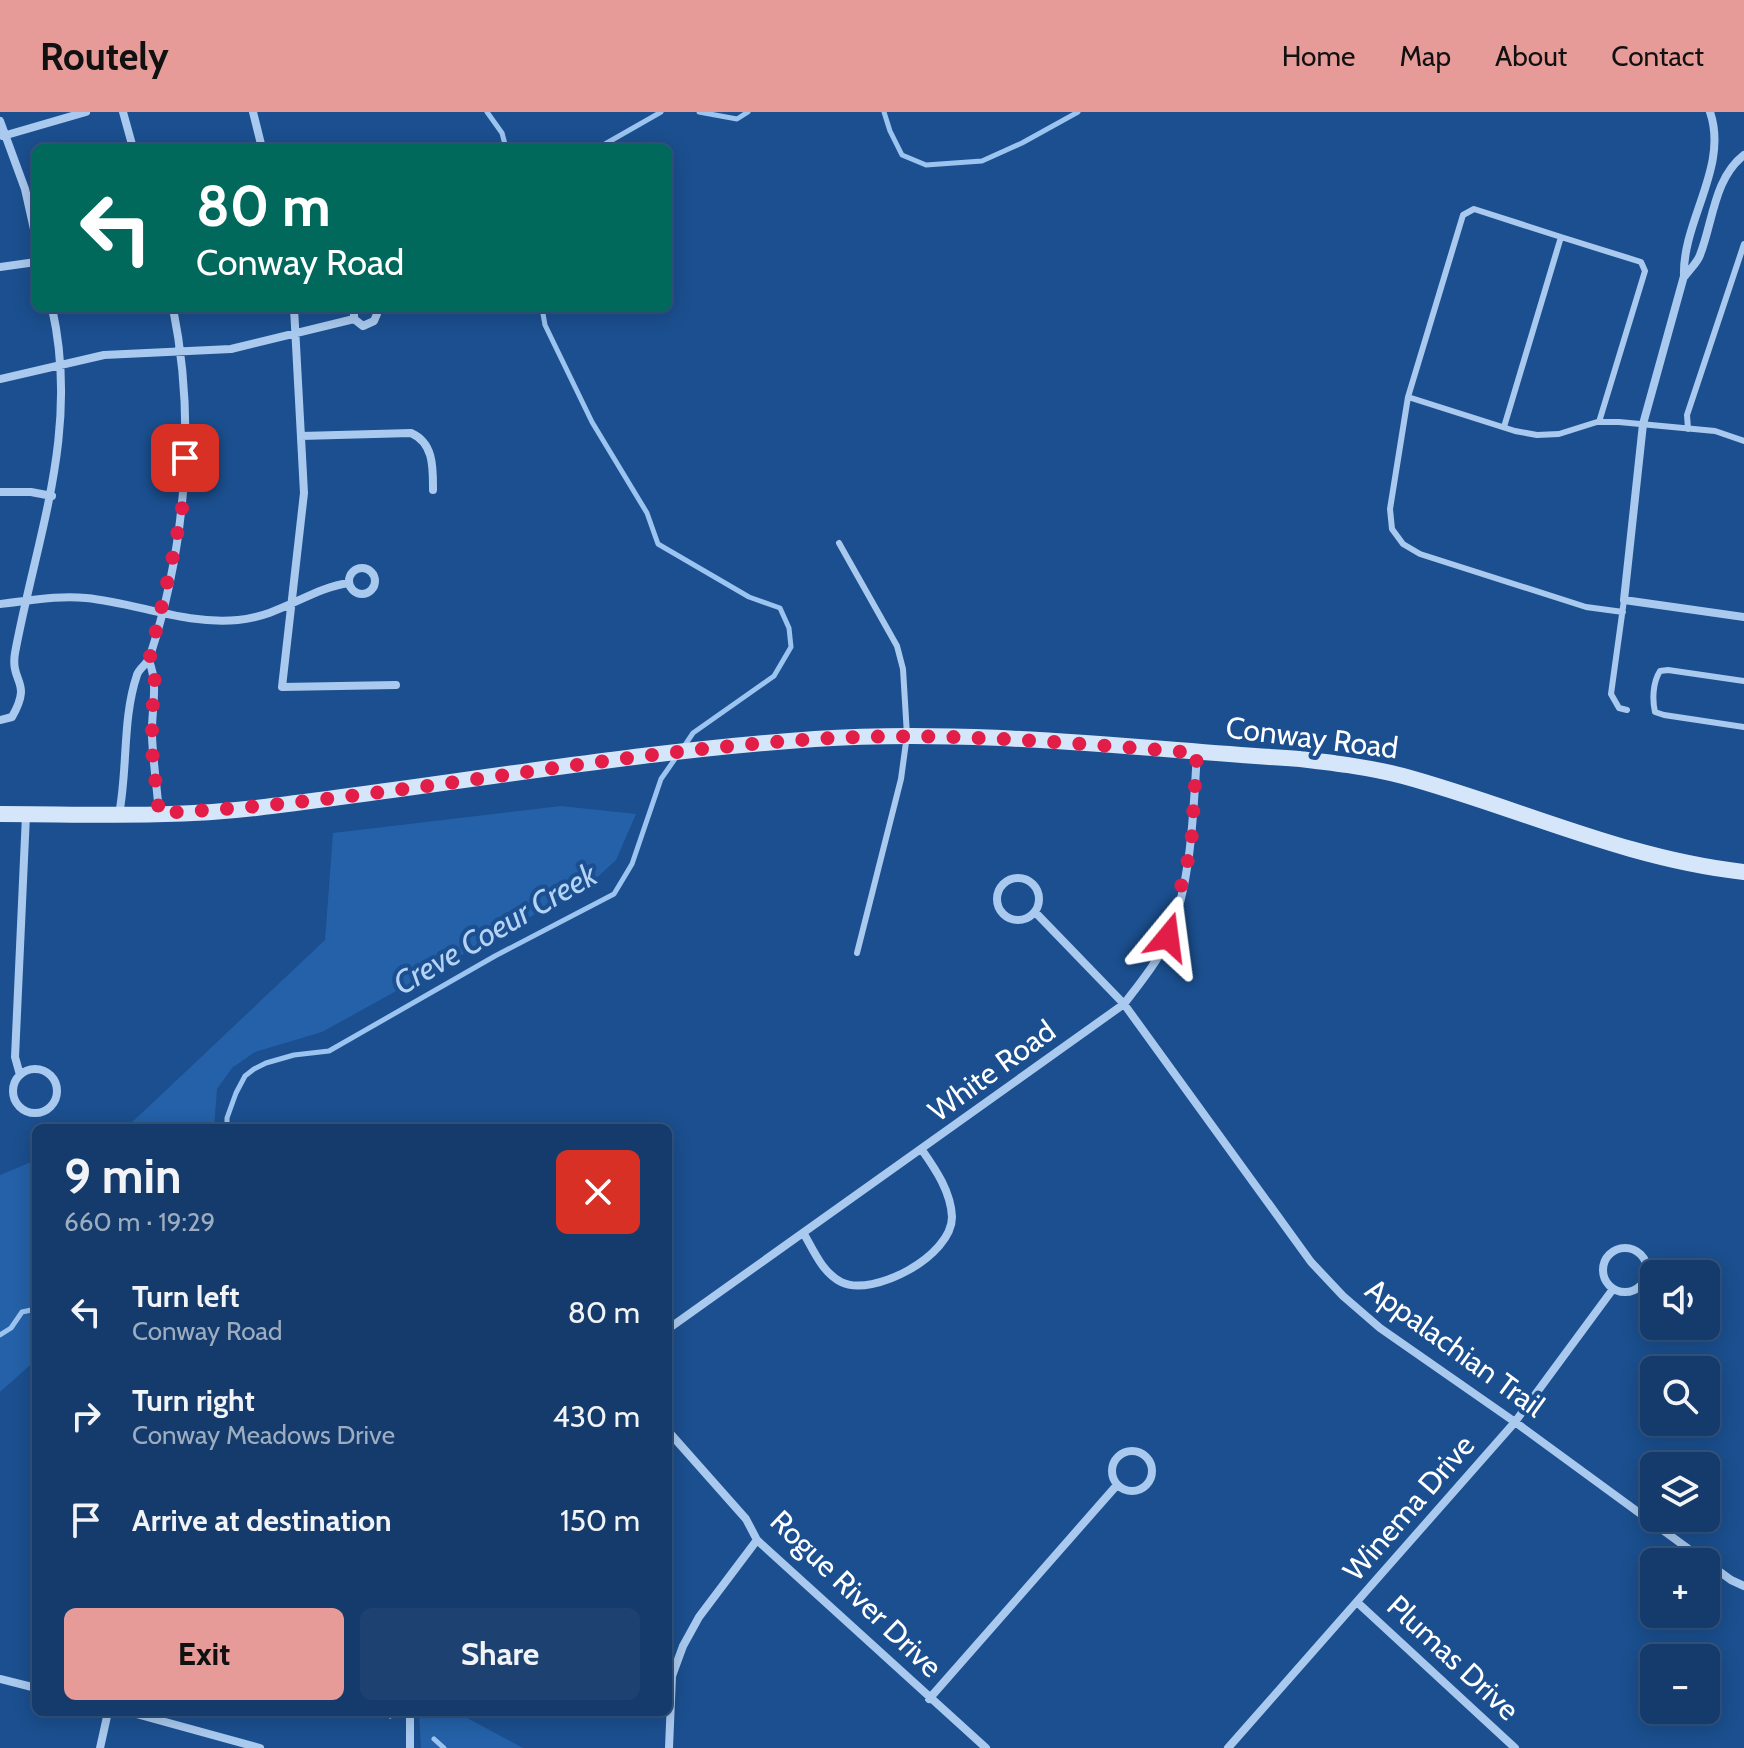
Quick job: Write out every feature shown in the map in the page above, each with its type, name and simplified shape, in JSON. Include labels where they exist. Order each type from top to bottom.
[{"type":"street","points":[[2,136],[86,112]]},
{"type":"street","points":[[123,112],[132,144]]},
{"type":"street","points":[[253,112],[261,144]]},
{"type":"street","points":[[1710,112],[1715,135],[1713,157],[1683,256],[1684,276],[1643,424],[1624,600],[1744,617]]},
{"type":"street","points":[[0,121],[2,136],[25,189],[32,220]]},
{"type":"street","points":[[1684,276],[1699,258],[1722,184],[1735,162],[1744,155]]},
{"type":"street","points":[[0,267],[32,263]]},
{"type":"street","points":[[0,720],[12,717],[21,702],[23,690],[14,660],[52,496],[61,426],[60,366],[53,312]]},
{"type":"street","points":[[119,814],[124,789],[129,716],[137,672],[149,661],[182,509],[185,409],[174,312]]},
{"type":"street","points":[[294,312],[303,515],[282,687],[396,685]]},
{"type":"street","points":[[354,312],[354,319]]},
{"type":"street","points":[[354,319],[363,326],[371,324],[376,318],[375,312]]},
{"type":"street","points":[[0,379],[104,355],[231,349],[354,319]]},
{"type":"street","points":[[301,436],[411,433],[425,442],[430,452],[433,490]]},
{"type":"street","points":[[0,492],[52,496]]},
{"type":"street","points":[[0,604],[54,597],[85,598],[161,615],[211,621],[240,620],[293,605],[332,585],[349,583]]},
{"type":"street","points":[[149,661],[155,676],[152,739],[159,813]]},
{"type":"street","name":"Conway Road","points":[[0,814],[119,814],[253,808],[763,744],[907,735],[1351,765],[1401,775],[1634,852],[1744,872]]},
{"type":"street","name":"White Road","points":[[672,1326],[1124,1004],[1147,975],[1168,937],[1179,901],[1191,848],[1197,753]]},
{"type":"street","points":[[20,1075],[33,1069],[48,1073],[57,1093],[51,1106],[45,1111],[31,1113],[14,1101],[13,1087],[20,1075],[15,1057],[26,814]]},
{"type":"street","name":"Appalachian Trail","points":[[1023,877],[1035,885],[1040,899],[1035,912],[1016,920],[1003,915],[996,896],[1003,883],[1023,877]]},
{"type":"street","name":"Appalachian Trail","points":[[1035,912],[1124,1004],[1311,1262],[1343,1296],[1380,1328],[1731,1580],[1744,1586]]},
{"type":"street","points":[[804,1234],[822,1266],[843,1283],[871,1284],[896,1277],[917,1266],[939,1247],[952,1219],[940,1176],[922,1150]]},
{"type":"street","points":[[1634,1249],[1647,1266],[1645,1281],[1627,1292],[1613,1289],[1603,1277],[1603,1263],[1612,1251],[1634,1249]]},
{"type":"street","name":"Winema Drive","points":[[1228,1748],[1515,1422],[1613,1289]]},
{"type":"street","name":"Rogue River Drive","points":[[672,1436],[746,1519],[757,1540],[986,1748]]},
{"type":"street","points":[[1134,1451],[1146,1457],[1152,1468],[1146,1486],[1135,1491],[1117,1485],[1113,1479],[1112,1465],[1120,1454],[1134,1451]]},
{"type":"street","points":[[929,1699],[1117,1485]]},
{"type":"street","points":[[672,1676],[683,1646],[699,1617],[757,1540]]},
{"type":"street","name":"Plumas Drive","points":[[1358,1603],[1515,1748]]},
{"type":"street","points":[[0,1679],[32,1687]]},
{"type":"street","points":[[100,1748],[107,1716]]},
{"type":"street","points":[[144,1716],[260,1748]]},
{"type":"street","points":[[410,1716],[410,1748]]},
{"type":"street","points":[[669,1748],[670,1716]]},
{"type":"lane","points":[[1599,422],[1645,271],[1641,262],[1474,209],[1463,215],[1408,397],[1390,509],[1392,529],[1403,544],[1420,554],[1586,607],[1623,612]]},
{"type":"lane","points":[[1504,427],[1561,237]]},
{"type":"lane","points":[[1688,429],[1687,415],[1744,244]]},
{"type":"lane","points":[[1408,397],[1537,435],[1559,434],[1599,422],[1715,431],[1744,441]]},
{"type":"lane","points":[[839,543],[897,646],[903,669],[907,735],[901,779],[857,953]]},
{"type":"lane","points":[[1624,600],[1611,694],[1619,708],[1627,710]]},
{"type":"lane","points":[[1744,681],[1660,671],[1656,677],[1653,703],[1655,712],[1664,715],[1744,727]]},
{"type":"shaded area","points":[[561,806],[636,814],[616,860],[590,884],[322,1032],[255,1052],[232,1068],[217,1089],[214,1124],[130,1124],[325,940],[333,833]]},
{"type":"shaded area","points":[[32,1162],[32,1364],[0,1392],[0,1175]]},
{"type":"shaded area","points":[[419,1716],[463,1716],[523,1748],[421,1748]]},
{"type":"waterway","points":[[487,112],[502,133],[505,144]]},
{"type":"waterway","name":"Creve Coeur Creek","points":[[605,144],[661,112]]},
{"type":"waterway","name":"Creve Coeur Creek","points":[[699,112],[737,119],[748,112]]},
{"type":"waterway","name":"Creve Coeur Creek","points":[[884,112],[902,155],[926,165],[982,161],[1078,112]]},
{"type":"waterway","name":"Creve Coeur Creek","points":[[543,312],[545,325],[592,422],[647,513],[658,544],[749,597],[780,608],[789,628],[791,647],[774,676],[693,733],[683,748]]},
{"type":"waterway","name":"Creve Coeur Creek","points":[[227,1124],[236,1093],[245,1076],[254,1069],[294,1055],[329,1051],[495,956],[614,894],[632,864],[661,779],[677,756]]},
{"type":"waterway","name":"Creve Coeur Creek","points":[[0,1335],[11,1328],[22,1312],[32,1310]]},
{"type":"waterway","points":[[434,1739],[444,1748]]},
{"type":"route","points":[[185,458],[182,509],[166,595],[149,661],[155,676],[152,750],[159,813],[253,808],[556,768],[814,739],[907,735],[1197,753],[1191,848],[1168,937]]}]
